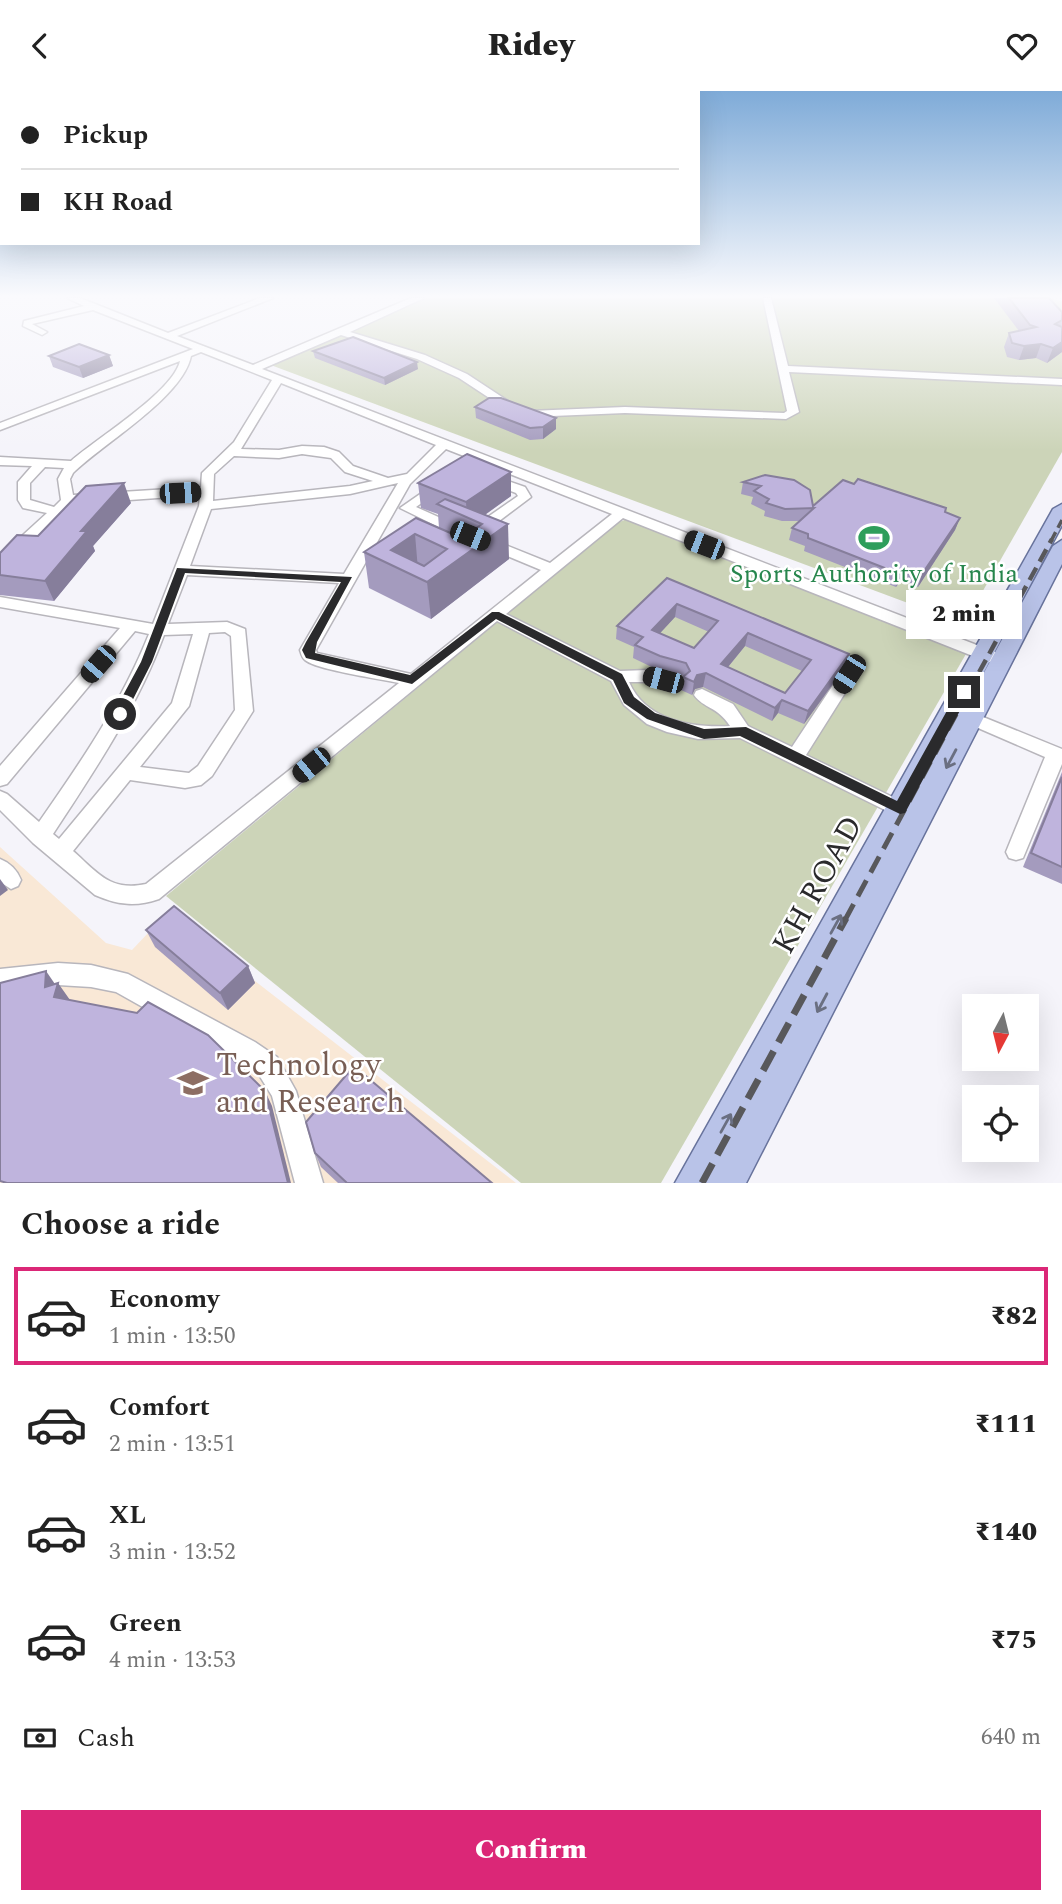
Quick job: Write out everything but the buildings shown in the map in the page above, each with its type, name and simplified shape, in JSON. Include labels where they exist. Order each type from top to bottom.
[{"type":"main road","name":"KH ROAD","points":[[693,1183],[963,715],[993,658],[1062,509]]},
{"type":"main road","name":"KH ROAD","points":[[993,658],[1062,546]]},
{"type":"main road","name":"KH ROAD","points":[[727,1183],[912,803]]},
{"type":"street","points":[[0,427],[201,349],[993,658]]},
{"type":"street","points":[[253,369],[301,349]]},
{"type":"street","points":[[395,349],[463,376],[510,407],[528,414],[625,410],[786,416],[793,412],[779,349]]},
{"type":"street","points":[[68,501],[64,479],[73,465],[153,403],[185,367],[186,355]]},
{"type":"street","points":[[784,369],[1062,382]]},
{"type":"street","points":[[40,837],[111,729],[146,662],[206,499],[208,473],[233,452],[278,379]]},
{"type":"street","points":[[412,680],[310,656],[308,650],[408,477],[444,444]]},
{"type":"street","points":[[233,452],[331,453],[349,469],[387,482]]},
{"type":"street","points":[[0,461],[73,465]]},
{"type":"street","points":[[42,463],[24,482],[24,500],[28,505],[55,511]]},
{"type":"street","points":[[470,536],[525,497],[521,490],[483,476]]},
{"type":"street","points":[[3,558],[55,511],[77,498],[206,499],[329,493],[408,477]]},
{"type":"street","points":[[451,478],[407,508],[551,569]]},
{"type":"street","points":[[0,799],[94,884],[118,896],[138,896],[152,892],[621,513]]},
{"type":"street","points":[[181,570],[348,579]]},
{"type":"street","points":[[0,602],[157,630],[227,627],[239,633],[246,702],[240,720],[205,771],[194,780],[125,772]]},
{"type":"street","points":[[495,614],[618,677],[649,676],[677,683]]},
{"type":"street","points":[[0,779],[131,626]]},
{"type":"street","points":[[59,853],[180,706],[202,628]]},
{"type":"street","points":[[794,757],[849,674]]},
{"type":"street","points":[[618,677],[629,699],[637,708],[673,725],[704,734],[742,731]]},
{"type":"street","points":[[702,695],[727,708],[742,731],[794,757],[912,803]]},
{"type":"street","points":[[963,715],[1059,756],[1016,852]]},
{"type":"street","points":[[0,980],[58,974],[91,976],[120,982],[246,1051],[268,1066],[283,1091],[309,1183]]},
{"type":"shaded area","name":"Technology and Research","points":[[0,847],[106,943],[132,950],[167,913],[516,1183],[0,1183]]},
{"type":"green space","name":"Sports Authority of India","points":[[289,349],[1062,349],[1062,452],[964,624],[260,361]]},
{"type":"green space","points":[[634,516],[970,647],[661,1183],[521,1183],[166,896],[617,523]]},
{"type":"railway","points":[[1051,541],[1062,520]]},
{"type":"railway","points":[[959,709],[1052,539]]},
{"type":"railway","points":[[845,920],[960,707]]},
{"type":"railway","points":[[702,1183],[846,918]]},
{"type":"place","name":"Sports Authority of India","points":[[874,538]]},
{"type":"place","name":"Technology and Research","points":[[193,1083]]},
{"type":"route","points":[[120,714],[146,662],[181,570],[348,579],[308,650],[310,656],[412,680],[495,614],[618,677],[629,699],[637,708],[651,716],[704,734],[742,731],[900,809],[964,692]]}]
